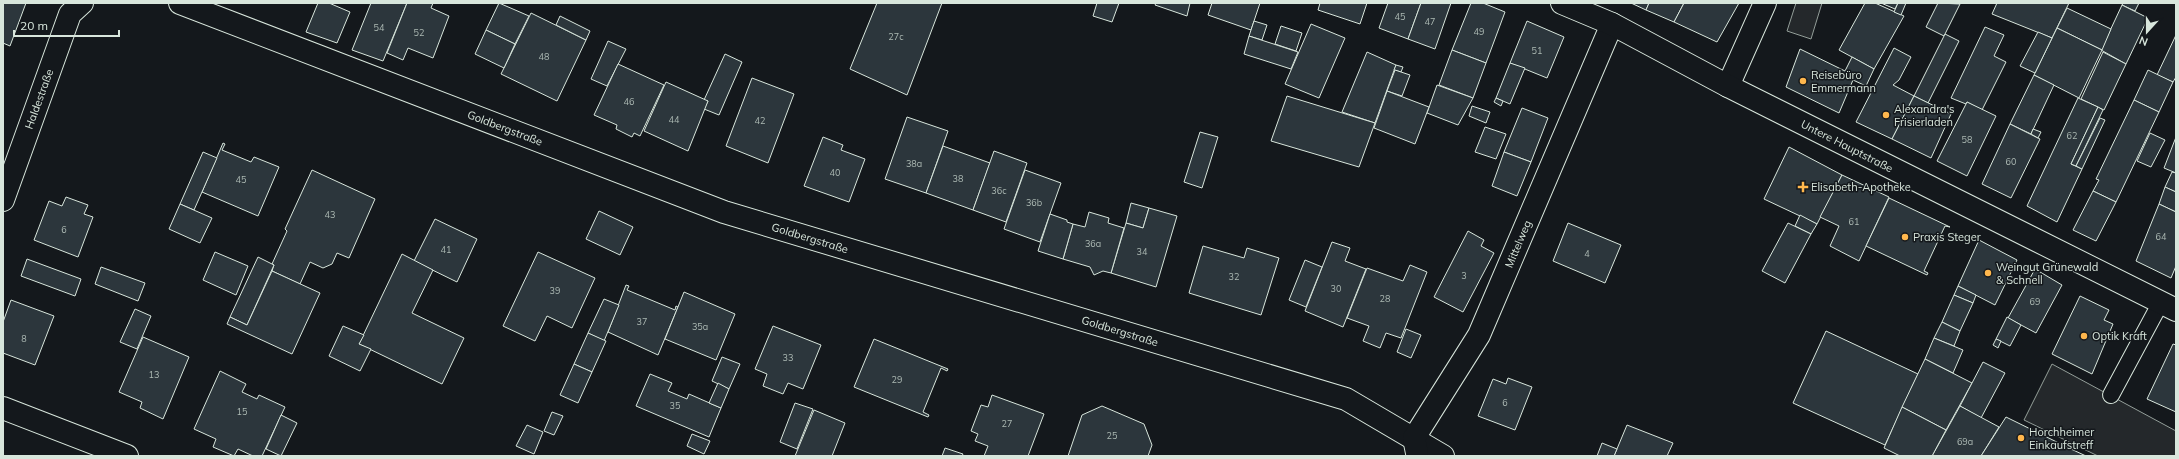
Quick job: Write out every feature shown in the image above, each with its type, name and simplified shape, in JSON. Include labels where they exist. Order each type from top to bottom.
[{"type":"street","name":"Haldestraße","points":[[3,200],[70,14],[82,3]]},
{"type":"street","name":"Goldbergstraße","points":[[180,3],[724,212],[1346,399],[1416,447],[1443,456]]},
{"type":"street","name":"Untere Hauptstraße","points":[[1562,3],[1612,24],[1728,86],[2168,306]]},
{"type":"street","points":[[1728,86],[1765,3]]},
{"type":"street","name":"Mittelweg","points":[[1416,447],[1479,335],[1612,24]]},
{"type":"street","points":[[3,408],[126,456]]},
{"type":"lane","points":[[2111,395],[2168,306]]},
{"type":"shaded area","points":[[1796,3],[1822,3],[1811,39],[1787,31]]},
{"type":"shaded area","points":[[2052,364],[2176,431],[2176,456],[2098,456],[2024,420]]},
{"type":"building","points":[[3,3],[26,3],[10,46],[3,43]]},
{"type":"building","points":[[318,3],[329,3],[350,12],[337,43],[306,32]]},
{"type":"building","points":[[371,3],[407,3],[383,61],[352,50]]},
{"type":"building","points":[[407,3],[433,3],[431,8],[449,16],[433,58],[408,48],[403,60],[387,53]]},
{"type":"building","points":[[499,3],[529,16],[515,44],[486,30]]},
{"type":"building","points":[[877,3],[942,3],[907,95],[850,69]]},
{"type":"building","points":[[1097,3],[1119,3],[1112,22],[1093,16]]},
{"type":"building","points":[[1156,3],[1190,3],[1187,16],[1155,5]]},
{"type":"building","points":[[1212,3],[1260,3],[1251,30],[1208,15]]},
{"type":"building","points":[[1320,3],[1367,3],[1360,24],[1318,10]]},
{"type":"building","points":[[1388,3],[1421,3],[1408,39],[1379,28]]},
{"type":"building","points":[[1421,3],[1451,3],[1435,49],[1408,39]]},
{"type":"building","points":[[1471,3],[1483,3],[1505,12],[1486,63],[1452,50]]},
{"type":"building","points":[[1631,3],[1649,3],[1646,10]]},
{"type":"building","points":[[1649,3],[1684,3],[1674,22],[1646,10]]},
{"type":"building","points":[[1684,3],[1739,3],[1717,42],[1674,22]]},
{"type":"building","points":[[1865,3],[1875,3],[1904,16],[1874,69],[1839,50]]},
{"type":"building","points":[[1881,3],[1898,3],[1895,9]]},
{"type":"building","points":[[1898,3],[1906,3],[1901,15],[1894,12]]},
{"type":"building","points":[[1938,3],[1960,4],[1944,36],[1926,27]]},
{"type":"building","points":[[1997,3],[2069,3],[2052,38],[1992,14]]},
{"type":"building","points":[[2123,3],[2139,3],[2135,11],[2122,5]]},
{"type":"building","points":[[2122,5],[2148,18],[2126,64],[2101,50]]},
{"type":"building","points":[[2067,8],[2111,29],[2102,50],[2057,28]]},
{"type":"building","points":[[531,13],[586,40],[557,101],[501,74]]},
{"type":"building","points":[[560,16],[590,31],[586,40],[556,25]]},
{"type":"building","points":[[1254,21],[1267,25],[1262,40],[1249,36]]},
{"type":"building","points":[[1527,21],[1564,37],[1547,78],[1510,63]]},
{"type":"building","points":[[1311,24],[1345,38],[1319,98],[1285,84]]},
{"type":"building","points":[[1281,26],[1302,33],[1296,51],[1275,44]]},
{"type":"building","points":[[1985,27],[2004,35],[1994,56],[2006,62],[1982,110],[1967,102],[1966,104],[1951,98]]},
{"type":"building","points":[[2057,28],[2102,50],[2079,98],[2034,75]]},
{"type":"building","points":[[486,30],[515,44],[504,68],[475,54]]},
{"type":"building","points":[[2038,32],[2052,38],[2035,73],[2020,66]]},
{"type":"building","points":[[1945,34],[1959,41],[1928,103],[1914,96]]},
{"type":"building","points":[[2176,35],[2176,77],[2173,82],[2157,75]]},
{"type":"building","points":[[1249,36],[1298,52],[1291,69],[1244,54]]},
{"type":"building","points":[[608,41],[626,49],[607,86],[591,79]]},
{"type":"building","points":[[1894,48],[1911,57],[1899,80],[1893,85],[1914,96],[1892,139],[1856,122]]},
{"type":"building","points":[[1800,49],[1845,71],[1852,57],[1874,69],[1866,86],[1853,80],[1839,113],[1786,87]]},
{"type":"building","points":[[1452,50],[1486,63],[1473,98],[1439,85]]},
{"type":"building","points":[[1367,52],[1396,65],[1375,123],[1342,112]]},
{"type":"building","points":[[2103,52],[2126,64],[2104,110],[2081,99]]},
{"type":"building","points":[[725,54],[742,62],[719,115],[704,109],[708,101],[704,100]]},
{"type":"building","points":[[1510,63],[1525,68],[1510,104],[1496,98]]},
{"type":"building","points":[[618,64],[664,85],[640,136],[634,133],[632,137],[616,129],[617,125],[594,115]]},
{"type":"building","points":[[1396,65],[1403,67],[1401,72],[1394,70]]},
{"type":"building","points":[[1395,70],[1410,75],[1402,96],[1387,91]]},
{"type":"building","points":[[2148,70],[2173,82],[2159,112],[2134,100]]},
{"type":"building","points":[[2034,75],[2054,85],[2031,134],[2010,124]]},
{"type":"building","points":[[752,78],[794,94],[768,163],[726,146]]},
{"type":"building","points":[[666,82],[708,101],[688,151],[644,131]]},
{"type":"building","points":[[1437,85],[1473,98],[1458,125],[1427,113]]},
{"type":"building","points":[[1387,91],[1429,107],[1415,144],[1374,128]]},
{"type":"building","points":[[1287,96],[1375,123],[1359,167],[1271,141]]},
{"type":"building","points":[[1914,96],[1951,114],[1931,158],[1892,139]]},
{"type":"building","points":[[1496,98],[1503,101],[1501,106],[1494,102]]},
{"type":"building","points":[[2078,98],[2098,107],[2071,164],[2082,169],[2057,222],[2027,206]]},
{"type":"building","points":[[2134,100],[2159,112],[2116,202],[2093,191],[2099,180],[2096,179]]},
{"type":"building","points":[[1967,102],[1996,116],[1967,176],[1937,161]]},
{"type":"building","points":[[1472,106],[1490,112],[1486,123],[1469,116]]},
{"type":"building","points":[[2098,107],[2103,110],[2076,166],[2071,164]]},
{"type":"building","points":[[1522,108],[1548,118],[1531,162],[1504,152]]},
{"type":"building","points":[[907,117],[948,131],[926,193],[885,179]]},
{"type":"building","points":[[2100,118],[2105,120],[2082,169],[2076,166]]},
{"type":"building","points":[[2010,124],[2040,139],[2011,198],[1982,184]]},
{"type":"building","points":[[1485,127],[1506,134],[1496,159],[1475,152]]},
{"type":"building","points":[[2033,129],[2041,132],[2038,138],[2031,134]]},
{"type":"building","points":[[1200,132],[1218,137],[1202,188],[1184,182]]},
{"type":"building","points":[[2150,133],[2165,140],[2151,167],[2137,161]]},
{"type":"building","points":[[823,137],[843,145],[841,150],[865,159],[849,202],[804,186]]},
{"type":"building","points":[[2176,137],[2176,173],[2164,168]]},
{"type":"building","points":[[223,143],[225,144],[222,150],[251,162],[254,157],[279,167],[258,216],[202,192]]},
{"type":"building","points":[[943,146],[990,163],[973,210],[926,193]]},
{"type":"building","name":"Elisabeth-Apotheke","points":[[1789,147],[1842,175],[1817,224],[1764,199]]},
{"type":"building","points":[[994,151],[1027,163],[1006,222],[973,210]]},
{"type":"building","points":[[203,152],[217,158],[194,210],[180,204]]},
{"type":"building","points":[[1504,152],[1531,162],[1517,196],[1492,186]]},
{"type":"building","points":[[312,170],[375,199],[349,258],[337,253],[332,264],[323,268],[310,262],[300,284],[272,271],[274,265],[272,264],[287,231],[285,229]]},
{"type":"building","points":[[1025,170],[1061,183],[1040,242],[1004,229]]},
{"type":"building","points":[[2172,172],[2176,173],[2176,192],[2165,187]]},
{"type":"building","points":[[1842,175],[1889,197],[1859,261],[1830,246],[1839,226],[1820,217]]},
{"type":"building","points":[[2165,187],[2176,192],[2176,212],[2159,204]]},
{"type":"building","points":[[2093,191],[2116,202],[2096,241],[2073,230]]},
{"type":"building","points":[[66,197],[88,205],[84,214],[93,217],[78,257],[34,240],[49,201],[62,206]]},
{"type":"building","name":"Praxis Steger","points":[[1889,198],[1950,227],[1945,226],[1924,271],[1928,273],[1927,275],[1866,246]]},
{"type":"building","points":[[1131,203],[1149,208],[1143,228],[1126,223]]},
{"type":"building","points":[[180,204],[212,218],[200,243],[169,229]]},
{"type":"building","points":[[2159,204],[2176,212],[2176,266],[2171,278],[2136,261]]},
{"type":"building","points":[[1149,208],[1177,216],[1156,287],[1111,273],[1126,223],[1143,228]]},
{"type":"building","points":[[599,211],[633,227],[620,255],[586,239]]},
{"type":"building","points":[[1089,212],[1109,218],[1108,223],[1124,228],[1111,273],[1103,271],[1094,275],[1090,267],[1063,259],[1073,224],[1085,227]]},
{"type":"building","points":[[1050,214],[1067,220],[1067,222],[1073,224],[1063,259],[1038,251]]},
{"type":"building","points":[[1800,215],[1817,224],[1811,234],[1795,226]]},
{"type":"building","points":[[435,219],[477,239],[457,282],[414,261]]},
{"type":"building","points":[[1568,223],[1621,245],[1605,283],[1553,261]]},
{"type":"building","points":[[1788,223],[1811,234],[1785,283],[1762,271]]},
{"type":"building","points":[[1468,231],[1484,240],[1481,246],[1494,253],[1463,312],[1434,297]]},
{"type":"building","name":"Weingut Grünewald & Schnell","points":[[1979,240],[2017,260],[1995,305],[1958,286]]},
{"type":"building","points":[[1332,242],[1350,248],[1345,261],[1366,269],[1343,327],[1305,311]]},
{"type":"building","points":[[1203,246],[1244,258],[1247,248],[1279,258],[1261,315],[1189,293]]},
{"type":"building","points":[[215,252],[248,266],[236,295],[203,280]]},
{"type":"building","points":[[538,252],[595,278],[572,328],[547,316],[535,341],[503,326]]},
{"type":"building","points":[[402,254],[433,270],[412,313],[464,338],[442,384],[359,344]]},
{"type":"building","points":[[258,257],[274,265],[247,325],[230,317]]},
{"type":"building","points":[[27,259],[81,279],[75,296],[21,276]]},
{"type":"building","points":[[1305,260],[1322,267],[1306,307],[1289,300]]},
{"type":"building","points":[[1410,265],[1427,272],[1401,338],[1386,333],[1380,348],[1363,341],[1369,326],[1347,318],[1367,268],[1403,281]]},
{"type":"building","points":[[101,267],[145,283],[138,301],[95,284]]},
{"type":"building","points":[[2035,269],[2062,285],[2036,333],[2008,318]]},
{"type":"building","points":[[272,271],[320,293],[292,354],[227,324],[230,317],[247,325]]},
{"type":"building","points":[[626,285],[629,286],[627,290],[675,310],[676,306],[678,307],[658,355],[608,332]]},
{"type":"building","points":[[1958,286],[1976,295],[1973,303],[1954,295]]},
{"type":"building","points":[[684,292],[735,314],[716,360],[665,339]]},
{"type":"building","points":[[1954,295],[1973,303],[1960,331],[1942,322]]},
{"type":"building","name":"Optik Kraft","points":[[2080,296],[2109,310],[2104,320],[2113,324],[2092,374],[2052,354]]},
{"type":"building","points":[[604,299],[619,305],[604,341],[588,333]]},
{"type":"building","points":[[11,300],[54,316],[35,365],[3,353],[3,322]]},
{"type":"building","points":[[135,309],[151,316],[137,349],[120,342]]},
{"type":"building","points":[[2007,317],[2021,325],[2010,346],[1996,339]]},
{"type":"building","points":[[1942,322],[1960,331],[1954,346],[1934,338]]},
{"type":"building","points":[[343,326],[364,335],[359,344],[371,349],[360,371],[329,356]]},
{"type":"building","points":[[773,326],[821,345],[803,389],[788,383],[783,394],[763,386],[767,374],[755,369]]},
{"type":"building","points":[[1406,329],[1421,335],[1411,358],[1397,352]]},
{"type":"building","points":[[1826,331],[1918,374],[1885,445],[1793,403]]},
{"type":"building","points":[[588,333],[606,341],[592,372],[574,364]]},
{"type":"building","points":[[143,337],[189,357],[163,419],[140,408],[142,402],[119,392]]},
{"type":"building","points":[[1934,338],[1963,350],[1953,373],[1925,359]]},
{"type":"building","points":[[874,339],[948,369],[947,371],[941,368],[923,412],[929,415],[928,417],[854,387]]},
{"type":"building","points":[[1996,339],[2001,341],[1998,348],[1993,345]]},
{"type":"building","points":[[2173,344],[2176,345],[2176,412],[2147,399]]},
{"type":"building","points":[[722,357],[740,364],[729,389],[712,381]]},
{"type":"building","points":[[1925,359],[1972,383],[1946,430],[1902,407]]},
{"type":"building","points":[[1983,362],[2005,373],[1981,418],[1960,406]]},
{"type":"building","points":[[574,364],[592,372],[578,403],[560,395]]},
{"type":"building","points":[[220,371],[246,384],[242,392],[257,399],[259,395],[285,407],[262,456],[253,456],[238,449],[234,456],[213,447],[216,439],[194,429]]},
{"type":"building","points":[[650,374],[672,383],[668,391],[687,399],[689,394],[721,408],[709,437],[636,406]]},
{"type":"building","points":[[1508,378],[1532,387],[1515,430],[1478,416],[1493,379],[1506,384]]},
{"type":"building","points":[[718,383],[729,389],[721,408],[709,403]]},
{"type":"building","points":[[992,395],[1044,414],[1028,456],[984,456],[988,446],[975,441],[978,434],[971,431],[981,405],[988,407]]},
{"type":"building","points":[[795,403],[813,409],[797,449],[780,442]]},
{"type":"building","points":[[1102,406],[1144,424],[1152,445],[1148,456],[1068,456],[1082,415]]},
{"type":"building","points":[[1960,406],[1999,427],[1981,456],[1932,456]]},
{"type":"building","points":[[1902,407],[1946,430],[1932,456],[1900,456],[1884,448]]},
{"type":"building","points":[[814,410],[845,423],[832,456],[795,456]]},
{"type":"building","points":[[552,412],[563,416],[554,435],[544,431]]},
{"type":"building","points":[[281,415],[297,423],[281,456],[266,449]]},
{"type":"building","name":"Horchheimer Einkaufstreff","points":[[2006,417],[2071,449],[2086,456],[1981,456]]},
{"type":"building","points":[[527,425],[543,432],[534,454],[516,446]]},
{"type":"building","points":[[1627,425],[1673,443],[1667,456],[1614,456]]},
{"type":"building","points":[[692,434],[710,441],[704,454],[687,446]]},
{"type":"building","points":[[1602,443],[1617,449],[1614,456],[1597,456]]},
{"type":"building","points":[[945,448],[963,454],[962,456],[942,456]]},
{"type":"place","name":"Reisebüro Emmermann","points":[[1803,81]]},
{"type":"place","name":"Alexandra's Frisierladen","points":[[1886,115]]},
{"type":"place","name":"Elisabeth-Apotheke","points":[[1803,187]]},
{"type":"place","name":"Praxis Steger","points":[[1905,237]]},
{"type":"place","name":"Weingut Grünewald & Schnell","points":[[1988,273]]},
{"type":"place","name":"Optik Kraft","points":[[2084,336]]},
{"type":"place","name":"Horchheimer Einkaufstreff","points":[[2021,438]]}]
